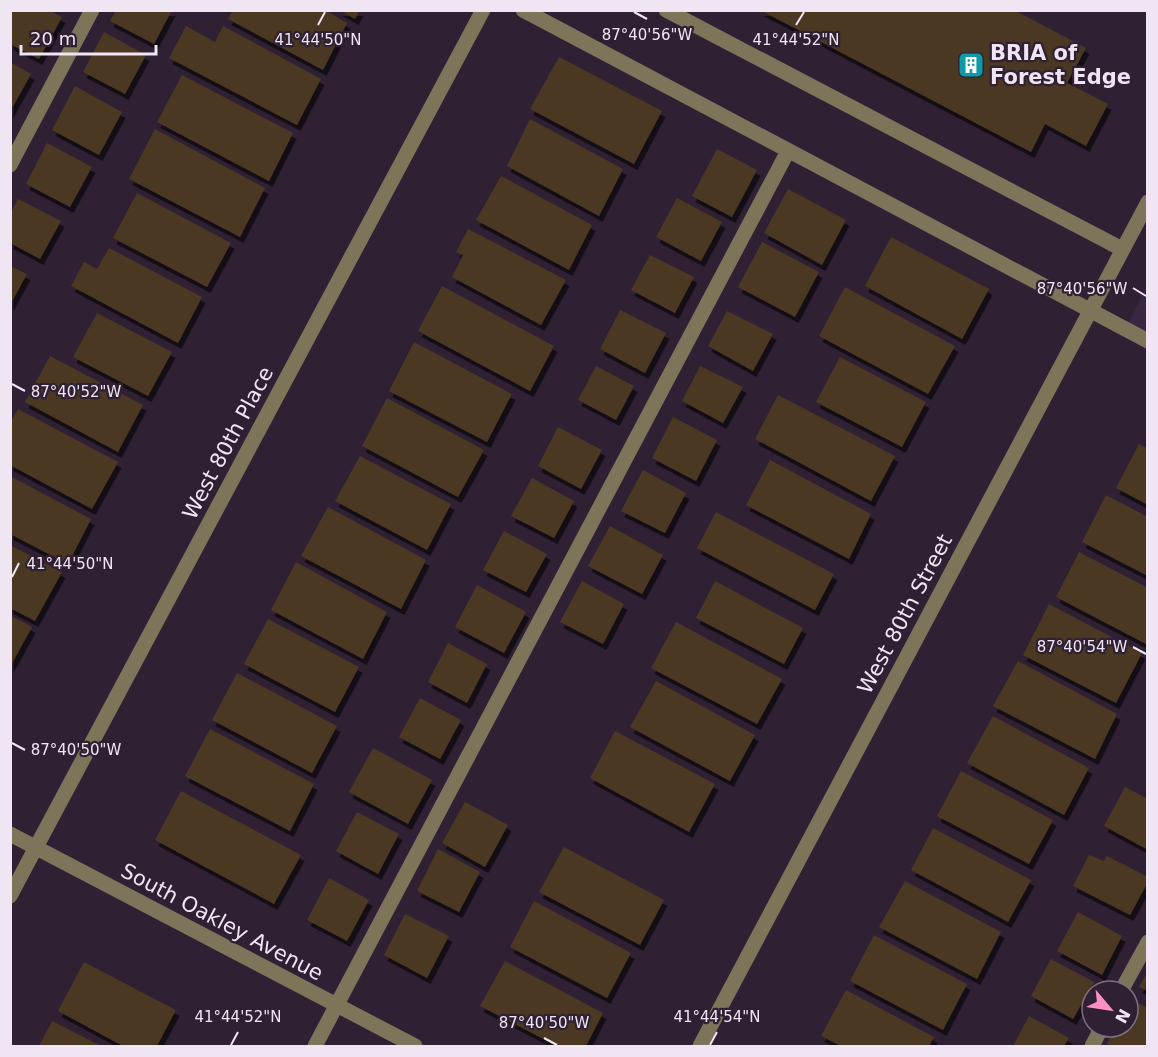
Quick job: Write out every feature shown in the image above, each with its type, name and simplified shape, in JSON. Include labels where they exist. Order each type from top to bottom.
[{"type":"street","points":[[10,165],[92,10]]},
{"type":"street","name":"West 80th Place","points":[[10,896],[483,10]]},
{"type":"street","points":[[523,10],[1148,341]]},
{"type":"street","points":[[666,10],[1122,249]]},
{"type":"street","points":[[315,1047],[788,151]]},
{"type":"street","name":"West 80th Street","points":[[700,1047],[1148,202]]},
{"type":"street","name":"South Oakley Avenue","points":[[10,834],[415,1047]]},
{"type":"street","points":[[1128,979],[1148,942]]},
{"type":"shaded area","points":[[1147,286],[1147,341],[1125,329]]},
{"type":"building","points":[[10,10],[48,10],[62,17],[39,59],[10,44]]},
{"type":"building","points":[[116,10],[172,10],[154,44],[110,21]]},
{"type":"building","points":[[233,10],[325,10],[347,23],[323,70],[228,19]]},
{"type":"building","points":[[339,10],[360,10],[355,19]]},
{"type":"building","name":"BRIA of Forest Edge","points":[[760,10],[1014,10],[1086,48],[1067,83],[1108,104],[1086,146],[1045,124],[1031,152]]},
{"type":"building","points":[[186,26],[215,42],[223,26],[321,79],[297,125],[169,58]]},
{"type":"building","points":[[104,32],[146,55],[125,94],[83,72]]},
{"type":"building","points":[[559,57],[662,111],[634,164],[530,109]]},
{"type":"building","points":[[10,62],[31,74],[10,112]]},
{"type":"building","points":[[182,75],[293,133],[269,181],[157,122]]},
{"type":"building","points":[[75,86],[122,112],[99,155],[52,130]]},
{"type":"building","points":[[530,119],[623,169],[599,216],[507,166]]},
{"type":"building","points":[[155,129],[265,188],[240,237],[129,179]]},
{"type":"building","points":[[47,143],[92,167],[70,207],[26,184]]},
{"type":"building","points":[[717,149],[757,170],[732,217],[692,196]]},
{"type":"building","points":[[501,176],[592,225],[569,270],[476,220]]},
{"type":"building","points":[[788,189],[846,220],[822,265],[764,233]]},
{"type":"building","points":[[137,193],[231,243],[207,287],[113,238]]},
{"type":"building","points":[[677,198],[722,222],[701,261],[656,237]]},
{"type":"building","points":[[18,199],[61,221],[40,259],[10,243],[10,214]]},
{"type":"building","points":[[468,229],[566,280],[541,325],[452,277],[463,255],[456,252]]},
{"type":"building","points":[[891,237],[989,289],[962,339],[865,286]]},
{"type":"building","points":[[762,242],[819,272],[795,317],[738,287]]},
{"type":"building","points":[[109,248],[202,297],[178,343],[71,286],[84,262],[97,269]]},
{"type":"building","points":[[650,255],[694,277],[675,313],[631,290]]},
{"type":"building","points":[[10,266],[27,274],[10,305]]},
{"type":"building","points":[[442,286],[554,346],[530,391],[418,331]]},
{"type":"building","points":[[845,287],[955,346],[928,394],[819,336]]},
{"type":"building","points":[[620,310],[666,333],[645,373],[600,349]]},
{"type":"building","points":[[727,311],[773,334],[753,371],[708,346]]},
{"type":"building","points":[[97,313],[172,352],[148,396],[73,357]]},
{"type":"building","points":[[414,342],[512,394],[487,442],[389,391]]},
{"type":"building","points":[[50,356],[143,405],[118,452],[25,402]]},
{"type":"building","points":[[840,357],[926,402],[902,447],[816,402]]},
{"type":"building","points":[[596,366],[634,386],[616,420],[578,400]]},
{"type":"building","points":[[700,366],[743,387],[723,423],[682,401]]},
{"type":"building","points":[[778,395],[895,456],[871,501],[755,439]]},
{"type":"building","points":[[387,398],[484,450],[458,497],[362,446]]},
{"type":"building","points":[[18,409],[118,462],[92,509],[10,465],[10,423]]},
{"type":"building","points":[[673,417],[717,440],[696,481],[652,458]]},
{"type":"building","points":[[558,427],[602,450],[581,489],[538,466]]},
{"type":"building","points":[[1139,444],[1148,449],[1148,505],[1116,488]]},
{"type":"building","points":[[360,456],[451,504],[427,550],[335,501]]},
{"type":"building","points":[[770,460],[871,514],[849,559],[746,505]]},
{"type":"building","points":[[643,470],[686,493],[665,533],[621,511]]},
{"type":"building","points":[[10,476],[91,519],[68,564],[10,534]]},
{"type":"building","points":[[532,478],[574,501],[554,538],[511,516]]},
{"type":"building","points":[[1106,495],[1148,517],[1148,576],[1082,542]]},
{"type":"building","points":[[328,507],[426,560],[401,609],[301,556]]},
{"type":"building","points":[[716,512],[834,574],[815,610],[697,548]]},
{"type":"building","points":[[610,526],[663,555],[642,594],[588,566]]},
{"type":"building","points":[[504,531],[547,554],[526,592],[483,570]]},
{"type":"building","points":[[10,545],[62,572],[35,621],[10,608]]},
{"type":"building","points":[[1079,552],[1148,588],[1148,645],[1056,597]]},
{"type":"building","points":[[296,562],[387,612],[363,659],[271,610]]},
{"type":"building","points":[[582,581],[624,604],[603,644],[560,622]]},
{"type":"building","points":[[715,581],[803,628],[784,664],[696,618]]},
{"type":"building","points":[[477,585],[526,612],[504,653],[455,627]]},
{"type":"building","points":[[1049,604],[1142,653],[1116,703],[1023,655]]},
{"type":"building","points":[[10,615],[32,627],[10,667]]},
{"type":"building","points":[[268,619],[359,667],[335,712],[244,664]]},
{"type":"building","points":[[676,622],[782,679],[757,724],[651,668]]},
{"type":"building","points":[[448,643],[487,664],[467,703],[428,682]]},
{"type":"building","points":[[1018,661],[1117,714],[1095,759],[993,706]]},
{"type":"building","points":[[237,673],[337,726],[312,773],[212,720]]},
{"type":"building","points":[[656,681],[755,735],[730,781],[630,727]]},
{"type":"building","points":[[420,698],[461,720],[440,759],[399,737]]},
{"type":"building","points":[[993,716],[1089,768],[1064,815],[967,763]]},
{"type":"building","points":[[210,729],[314,784],[290,831],[185,776]]},
{"type":"building","points":[[615,731],[715,784],[689,832],[590,778]]},
{"type":"building","points":[[373,748],[432,780],[408,824],[349,792]]},
{"type":"building","points":[[961,771],[1053,820],[1029,864],[937,816]]},
{"type":"building","points":[[1125,787],[1148,799],[1148,850],[1104,826]]},
{"type":"building","points":[[181,791],[301,855],[274,904],[155,840]]},
{"type":"building","points":[[465,802],[508,825],[485,867],[442,843]]},
{"type":"building","points":[[357,812],[399,834],[378,874],[336,851]]},
{"type":"building","points":[[933,828],[1031,880],[1008,922],[911,870]]},
{"type":"building","points":[[564,847],[664,900],[640,945],[539,892]]},
{"type":"building","points":[[438,849],[480,872],[459,912],[417,891]]},
{"type":"building","points":[[1089,855],[1104,861],[1107,856],[1148,877],[1148,882],[1130,915],[1073,886]]},
{"type":"building","points":[[329,878],[369,900],[347,941],[307,920]]},
{"type":"building","points":[[905,881],[1001,932],[977,979],[879,927]]},
{"type":"building","points":[[534,901],[631,953],[607,998],[510,947]]},
{"type":"building","points":[[1078,912],[1122,936],[1102,975],[1057,951]]},
{"type":"building","points":[[405,914],[449,936],[427,978],[384,955]]},
{"type":"building","points":[[874,935],[967,984],[943,1030],[850,981]]},
{"type":"building","points":[[1051,959],[1088,979],[1080,979],[1080,1007],[1073,1019],[1031,996]]},
{"type":"building","points":[[505,961],[603,1013],[586,1046],[557,1046],[480,1006]]},
{"type":"building","points":[[84,962],[176,1010],[157,1046],[123,1046],[58,1011]]},
{"type":"building","points":[[1148,971],[1148,991],[1140,987]]},
{"type":"building","points":[[846,990],[934,1037],[929,1046],[841,1046],[821,1036]]},
{"type":"building","points":[[1140,1004],[1148,1008],[1148,1046],[1107,1044],[1109,1039],[1140,1039]]},
{"type":"building","points":[[1029,1016],[1069,1038],[1064,1046],[1013,1046]]},
{"type":"building","points":[[52,1021],[101,1046],[39,1046]]},
{"type":"place","name":"BRIA of Forest Edge","points":[[971,65]]}]
